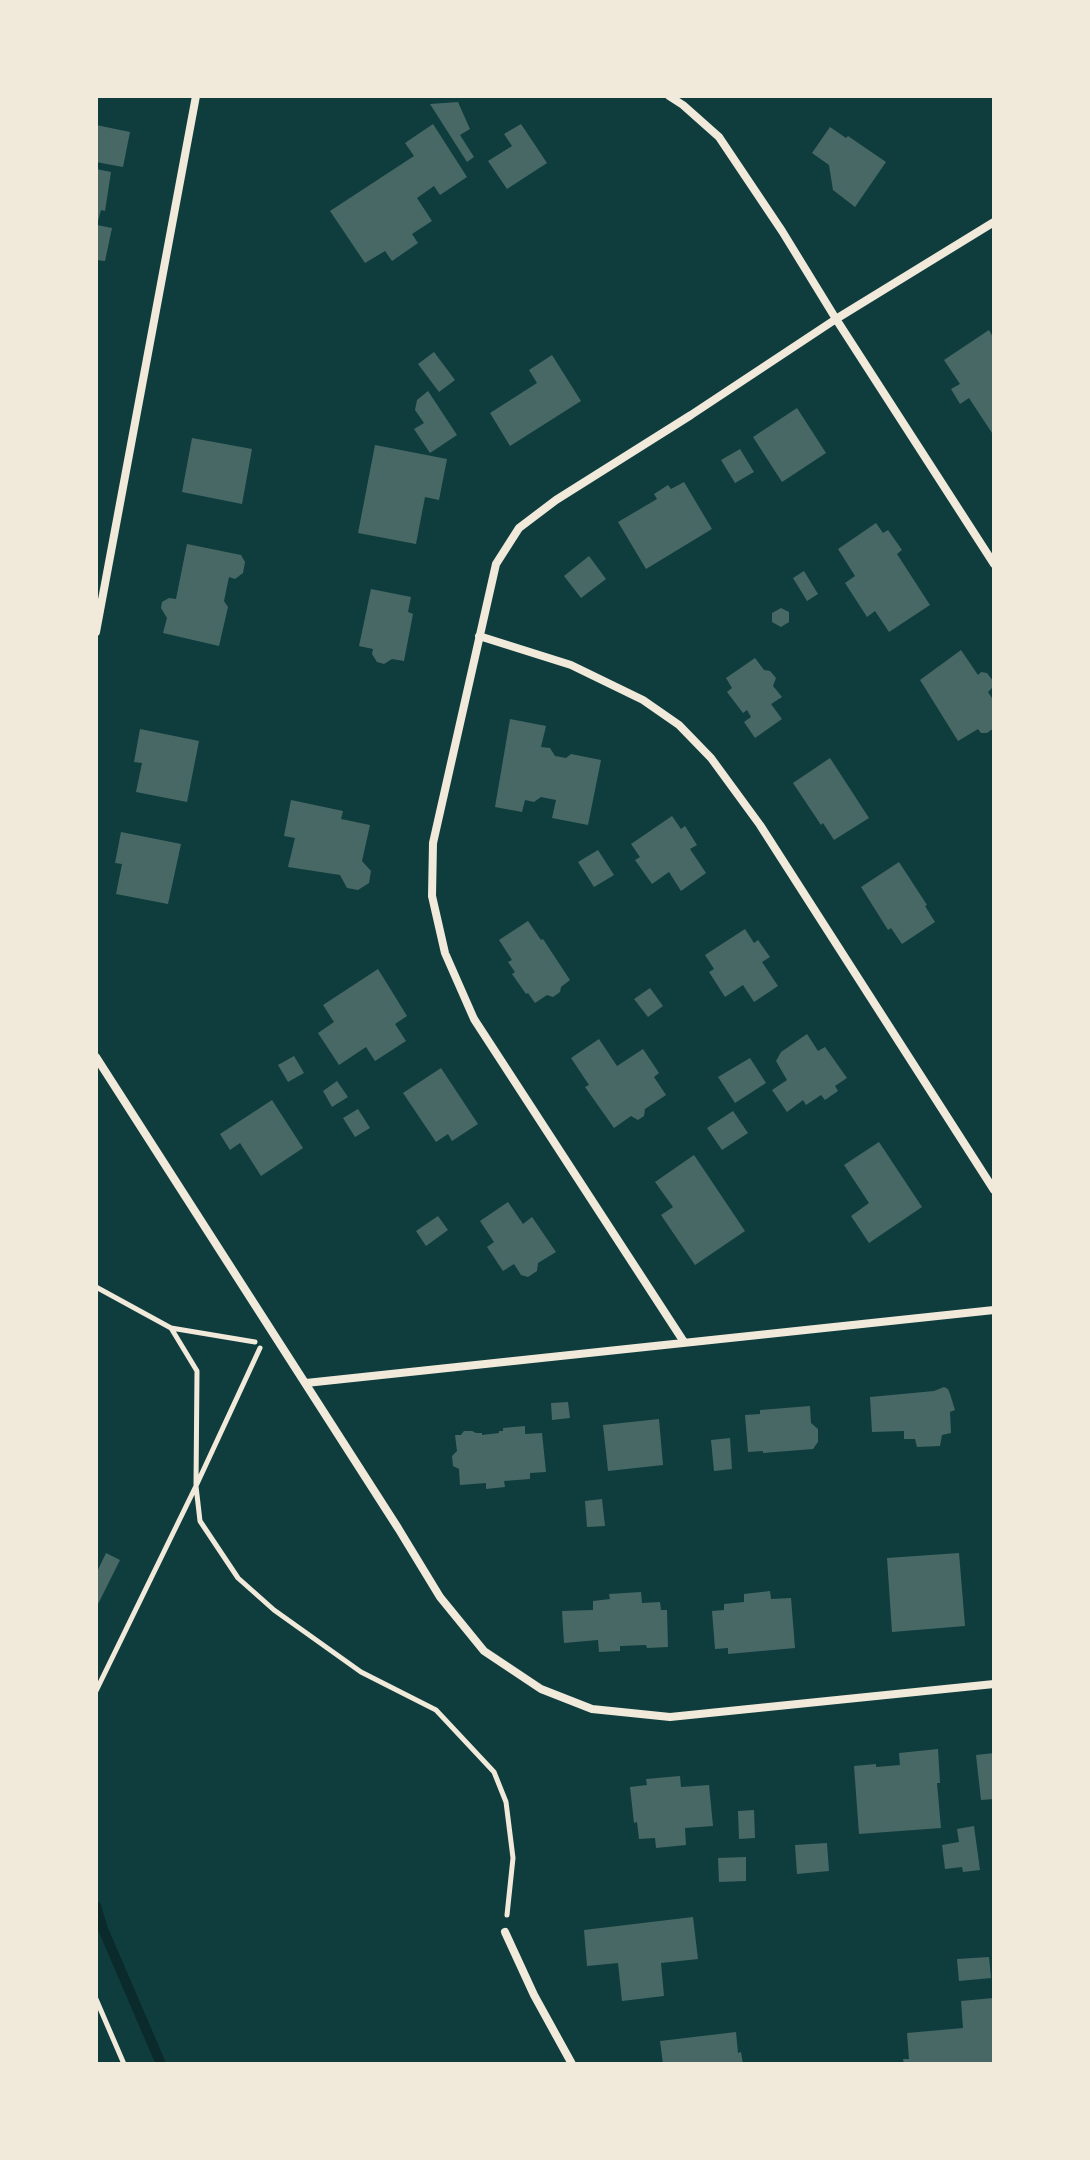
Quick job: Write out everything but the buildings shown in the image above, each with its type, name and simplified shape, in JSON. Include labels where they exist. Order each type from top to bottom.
[{"type":"street","points":[[96,632],[196,96]]},
{"type":"street","points":[[669,96],[719,137],[994,564]]},
{"type":"street","points":[[684,1342],[474,1019],[445,953],[432,896],[433,843],[496,564],[519,528],[556,500],[836,319],[994,222]]},
{"type":"street","points":[[479,636],[571,665],[643,700],[679,725],[711,758],[760,825],[994,1190]]},
{"type":"street","points":[[96,1057],[440,1597],[484,1651],[541,1689],[592,1709],[670,1717],[994,1684]]},
{"type":"street","points":[[306,1383],[994,1310]]},
{"type":"street","points":[[505,1932],[534,1995],[572,2064]]},
{"type":"path","points":[[96,1287],[171,1328],[262,1343],[96,1691]]},
{"type":"path","points":[[171,1328],[197,1371],[196,1486],[200,1521],[238,1578],[274,1610],[361,1672],[436,1710],[494,1772],[506,1802],[513,1858],[505,1932]]},
{"type":"path","points":[[96,1999],[124,2064]]},
{"type":"waterway","points":[[96,1906],[161,2064]]}]
